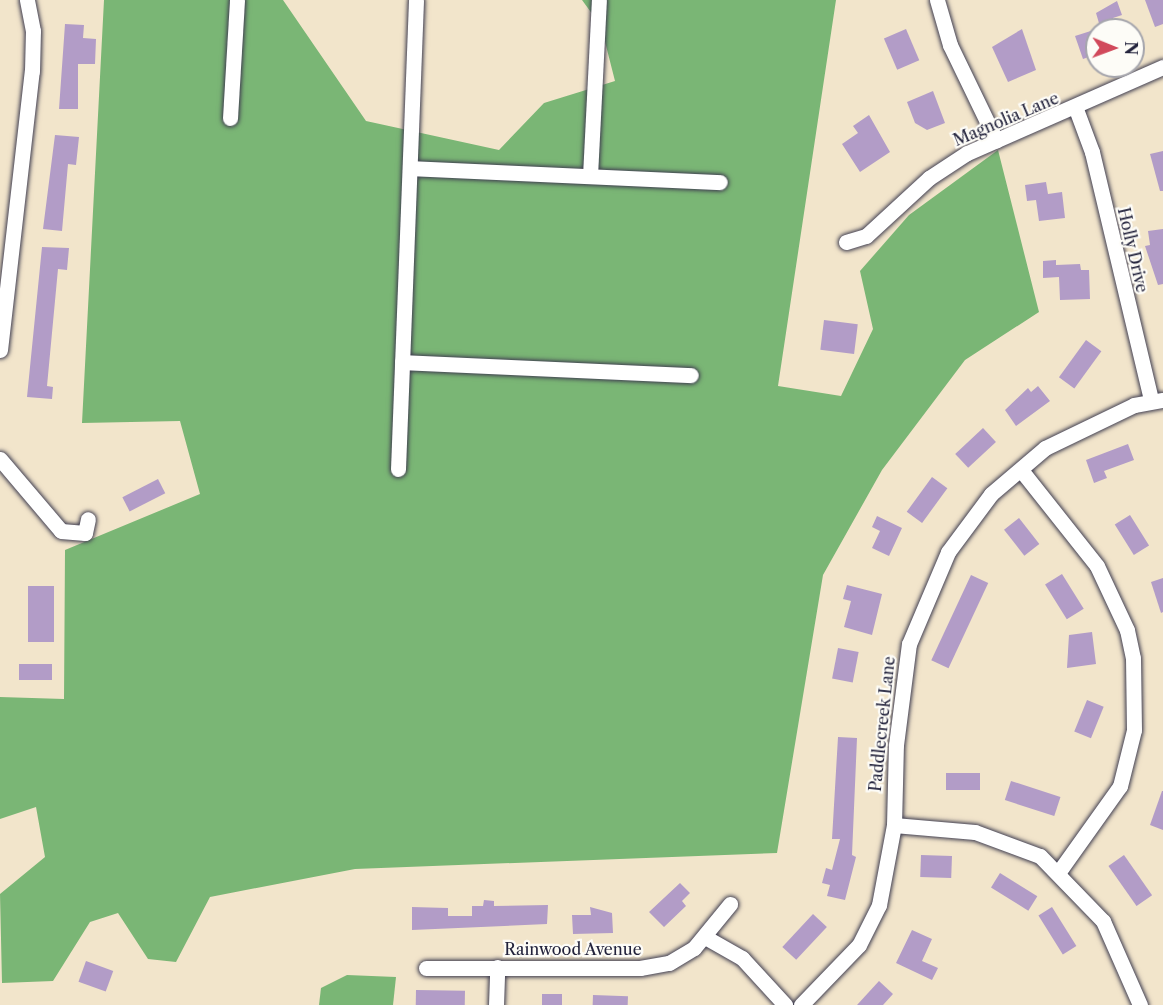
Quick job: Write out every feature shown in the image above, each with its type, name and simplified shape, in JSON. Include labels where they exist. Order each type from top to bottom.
[{"type":"street","points":[[0,350],[32,71],[33,31],[27,0]]},
{"type":"street","points":[[230,118],[237,0]]},
{"type":"street","points":[[398,469],[416,0]]},
{"type":"street","points":[[590,176],[599,0]]},
{"type":"street","points":[[937,0],[973,99],[996,140]]},
{"type":"street","name":"Magnolia Lane","points":[[846,243],[866,236],[929,177],[996,140],[1076,109],[1163,67]]},
{"type":"street","name":"Holly Drive","points":[[1076,109],[1092,152],[1157,400]]},
{"type":"street","points":[[410,168],[720,182]]},
{"type":"street","points":[[402,362],[691,375]]},
{"type":"street","name":"Paddlecreek Lane","points":[[801,1005],[832,978],[874,920],[894,825],[900,701],[922,602],[948,552],[982,504],[1057,440],[1157,400]]},
{"type":"street","points":[[0,459],[61,531],[85,532],[88,519]]},
{"type":"street","points":[[1021,470],[1102,574],[1133,658],[1134,729],[1120,786],[1060,870]]},
{"type":"street","points":[[894,825],[948,827],[1002,838],[1060,870],[1103,921],[1140,1005]]},
{"type":"street","name":"Rainwood Avenue","points":[[426,968],[640,969],[669,963],[705,937],[730,904]]},
{"type":"street","points":[[705,937],[742,958],[785,1005]]},
{"type":"street","points":[[496,1005],[497,967]]},
{"type":"green space","points":[[104,0],[283,0],[366,121],[499,150],[544,103],[615,81],[601,26],[582,0],[836,0],[778,386],[841,396],[873,329],[860,271],[909,215],[998,150],[1039,312],[965,360],[882,470],[823,575],[777,853],[355,869],[210,897],[176,962],[148,959],[118,913],[90,922],[53,981],[2,983],[0,894],[45,857],[36,807],[0,819],[0,697],[64,699],[65,550],[200,494],[180,421],[82,423]]},
{"type":"green space","points":[[347,975],[396,977],[393,1005],[319,1005],[321,988]]},
{"type":"building","points":[[1145,0],[1163,0],[1163,24],[1155,27]]},
{"type":"building","points":[[1117,1],[1122,15],[1113,18],[1097,18],[1096,13]]},
{"type":"building","points":[[65,24],[84,25],[83,38],[96,39],[95,64],[78,64],[78,109],[59,109]]},
{"type":"building","points":[[906,29],[919,60],[897,70],[884,38]]},
{"type":"building","points":[[1022,29],[1036,70],[1008,82],[992,47]]},
{"type":"building","points":[[1085,33],[1085,58],[1083,59],[1075,36]]},
{"type":"building","points":[[933,91],[945,123],[927,130],[915,123],[907,102]]},
{"type":"building","points":[[869,115],[890,152],[860,172],[842,144],[858,133],[853,126]]},
{"type":"building","points":[[55,135],[79,137],[76,165],[68,164],[62,231],[43,229]]},
{"type":"building","points":[[1163,151],[1163,191],[1160,191],[1150,154]]},
{"type":"building","points":[[1046,182],[1048,194],[1062,192],[1065,218],[1039,221],[1036,200],[1027,201],[1025,185]]},
{"type":"building","points":[[1163,229],[1163,284],[1158,285],[1145,246],[1150,245],[1148,231]]},
{"type":"building","points":[[42,247],[69,248],[67,270],[58,269],[47,386],[53,387],[52,399],[27,397]]},
{"type":"building","points":[[1056,260],[1056,265],[1080,264],[1081,270],[1089,270],[1090,299],[1060,300],[1059,277],[1043,278],[1043,261]]},
{"type":"building","points":[[824,320],[858,324],[854,354],[820,350]]},
{"type":"building","points":[[1086,340],[1101,351],[1074,388],[1059,377]]},
{"type":"building","points":[[1038,386],[1050,401],[1016,426],[1005,410],[1028,388],[1031,392]]},
{"type":"building","points":[[983,428],[996,442],[968,468],[955,454]]},
{"type":"building","points":[[1128,444],[1134,460],[1104,471],[1107,478],[1094,483],[1086,460]]},
{"type":"building","points":[[932,477],[947,488],[922,523],[907,512]]},
{"type":"building","points":[[158,479],[165,493],[130,511],[122,497]]},
{"type":"building","points":[[1130,515],[1149,546],[1134,555],[1115,525]]},
{"type":"building","points":[[877,516],[902,528],[889,556],[872,548],[880,531],[872,527]]},
{"type":"building","points":[[1019,518],[1039,544],[1024,556],[1004,530]]},
{"type":"building","points":[[1062,574],[1084,609],[1067,619],[1045,585]]},
{"type":"building","points":[[971,575],[988,583],[948,668],[931,660]]},
{"type":"building","points":[[1163,578],[1163,612],[1161,613],[1151,582]]},
{"type":"building","points":[[847,585],[882,594],[872,635],[844,627],[851,601],[843,599]]},
{"type":"building","points":[[28,586],[54,586],[54,642],[28,642]]},
{"type":"building","points":[[1092,632],[1096,664],[1067,668],[1069,635]]},
{"type":"building","points":[[838,648],[859,652],[853,682],[832,678]]},
{"type":"building","points":[[19,664],[52,664],[52,680],[19,680]]},
{"type":"building","points":[[1087,700],[1104,707],[1091,738],[1074,732]]},
{"type":"building","points":[[838,737],[857,738],[852,855],[856,857],[845,900],[827,896],[830,885],[822,883],[826,868],[832,870],[840,839],[832,839]]},
{"type":"building","points":[[946,773],[980,773],[980,790],[946,790]]},
{"type":"building","points":[[1011,781],[1060,797],[1054,816],[1005,800]]},
{"type":"building","points":[[1163,791],[1163,830],[1150,825]]},
{"type":"building","points":[[921,855],[952,856],[951,878],[920,877]]},
{"type":"building","points":[[1124,855],[1152,895],[1137,906],[1108,866]]},
{"type":"building","points":[[1000,873],[1037,896],[1028,911],[991,887]]},
{"type":"building","points":[[680,883],[690,893],[682,901],[686,906],[664,927],[649,912]]},
{"type":"building","points":[[484,900],[494,901],[494,906],[548,905],[547,924],[412,930],[412,907],[448,908],[448,916],[472,916],[472,906],[483,906]]},
{"type":"building","points":[[590,907],[612,913],[613,933],[573,934],[572,915],[591,915]]},
{"type":"building","points":[[1052,907],[1076,946],[1063,954],[1038,915]]},
{"type":"building","points":[[813,914],[827,927],[796,960],[782,947]]},
{"type":"building","points":[[912,930],[932,939],[922,961],[938,968],[932,980],[896,963]]},
{"type":"building","points":[[86,961],[113,971],[106,992],[78,982]]},
{"type":"building","points":[[879,981],[893,994],[883,1005],[857,1005]]},
{"type":"building","points":[[416,990],[465,991],[465,1005],[416,1005]]},
{"type":"building","points":[[542,994],[562,994],[562,1005],[542,1005]]},
{"type":"building","points":[[593,995],[628,996],[628,1005],[593,1005]]}]
